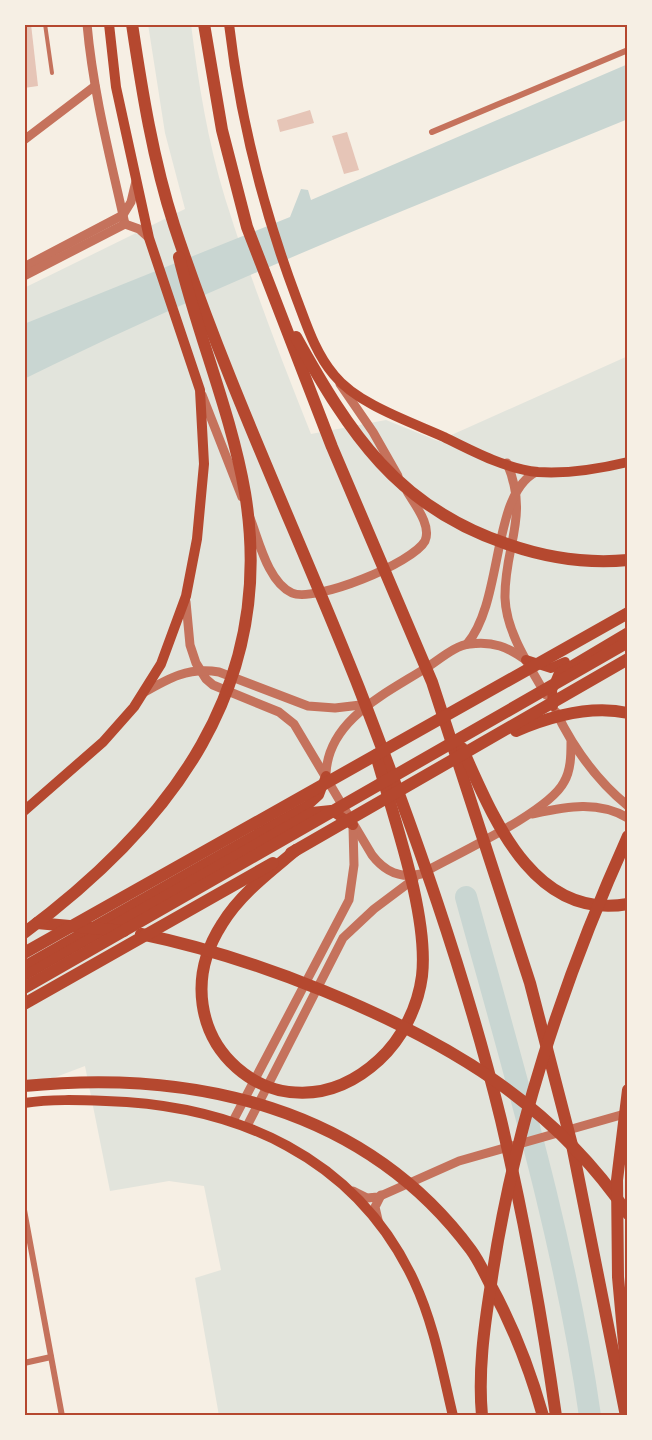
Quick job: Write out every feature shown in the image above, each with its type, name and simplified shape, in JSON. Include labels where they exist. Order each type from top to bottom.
[{"type":"highway","points":[[24,933],[65,903],[105,867],[168,797],[189,768],[212,727],[242,641],[249,583],[245,495],[212,365],[183,276],[155,150],[132,24]]},
{"type":"highway","points":[[204,24],[211,75],[234,185],[274,299],[332,447],[495,823],[529,868],[541,880],[572,898],[607,906],[628,904]]},
{"type":"highway","points":[[173,223],[246,416],[358,687],[431,882],[501,1120],[541,1311],[556,1416]]},
{"type":"highway","points":[[274,299],[325,389],[357,437],[394,478],[428,506],[474,533],[536,554],[585,562],[628,560]]},
{"type":"highway","points":[[24,953],[628,613]]},
{"type":"highway","points":[[24,988],[628,642]]},
{"type":"highway","points":[[24,1004],[477,748],[628,659]]},
{"type":"highway","points":[[432,682],[530,983],[572,1145],[626,1416]]},
{"type":"highway","points":[[296,850],[250,890],[223,922],[212,941],[201,983],[202,1007],[208,1029],[224,1058],[232,1066],[260,1084],[299,1094],[341,1086],[381,1058],[400,1036],[411,1014],[422,976],[420,926],[413,894],[358,687]]},
{"type":"highway","points":[[477,748],[552,718],[603,710],[628,713]]},
{"type":"highway","points":[[482,1416],[480,1399],[486,1318],[497,1242],[523,1128],[580,952],[628,836]]},
{"type":"highway","points":[[24,923],[93,926],[163,939],[254,965],[368,1009],[439,1044],[519,1097],[564,1137],[628,1214]]},
{"type":"highway","points":[[24,1086],[60,1083],[138,1083],[226,1095],[288,1113],[367,1153],[416,1188],[472,1252],[516,1334],[543,1416]]},
{"type":"highway","points":[[628,1090],[617,1180],[618,1277],[628,1387]]},
{"type":"main road","points":[[24,811],[103,742],[142,694],[168,650],[186,596],[197,538],[204,464],[200,390],[149,238],[116,87],[109,24]]},
{"type":"main road","points":[[229,24],[243,120],[267,207],[286,269],[310,333],[334,376],[380,408],[481,454],[536,472],[593,470],[628,462]]},
{"type":"main road","points":[[526,660],[544,668],[557,667],[628,626]]},
{"type":"main road","points":[[553,706],[552,690],[559,673],[628,632]]},
{"type":"main road","points":[[24,966],[308,806],[319,795],[326,776]]},
{"type":"main road","points":[[24,976],[312,812],[331,810],[353,825]]},
{"type":"main road","points":[[24,1103],[80,1100],[134,1102],[201,1112],[264,1132],[304,1156],[349,1189],[380,1224],[413,1280],[429,1318],[453,1416]]},
{"type":"street","points":[[87,24],[95,86],[124,219],[149,238]]},
{"type":"street","points":[[432,132],[628,50]]},
{"type":"street","points":[[24,140],[95,86]]},
{"type":"street","points":[[24,276],[124,219],[131,202],[136,179]]},
{"type":"street","points":[[24,267],[124,219]]},
{"type":"street","points":[[200,390],[276,579],[292,593],[310,595],[398,564],[425,540],[427,530],[421,514],[373,432],[334,376]]},
{"type":"street","points":[[507,463],[516,489],[518,509],[506,600],[512,627],[526,660],[571,742],[599,780],[628,806]]},
{"type":"street","points":[[326,776],[329,750],[336,738],[369,704],[467,644],[478,631],[489,601],[510,502],[525,477],[536,472]]},
{"type":"street","points":[[186,596],[185,615],[190,645],[200,671],[213,685],[287,717],[298,729],[353,825],[384,868],[402,877],[421,874]]},
{"type":"street","points":[[467,644],[498,644],[526,660]]},
{"type":"street","points":[[142,694],[172,676],[200,671],[219,672],[308,706],[335,708],[369,704]]},
{"type":"street","points":[[248,1126],[343,938],[374,909],[421,874],[527,815],[556,793],[564,783],[569,770],[571,742]]},
{"type":"street","points":[[527,815],[584,805],[603,808],[628,818]]},
{"type":"street","points":[[233,1121],[349,900],[355,848],[353,825]]},
{"type":"street","points":[[560,1129],[628,1108]]},
{"type":"street","points":[[349,1189],[367,1198],[378,1197],[459,1161],[512,1142],[628,1113]]},
{"type":"street","points":[[378,1197],[375,1207],[380,1224]]},
{"type":"street","points":[[24,1210],[62,1416]]},
{"type":"street","points":[[24,1363],[51,1357]]},
{"type":"lane","points":[[45,24],[52,73]]},
{"type":"shaded area","points":[[148,24],[191,24],[204,112],[225,198],[266,317],[311,434],[386,420],[438,441],[628,356],[628,1416],[219,1416],[195,1278],[221,1270],[204,1186],[169,1181],[110,1191],[85,1066],[24,1089],[24,288],[185,209],[165,133]]},
{"type":"shaded area","points":[[628,64],[628,119],[248,276],[24,379],[24,324],[290,217],[301,189],[308,190],[311,200]]},
{"type":"building","points":[[24,24],[31,24],[38,86],[24,88]]},
{"type":"building","points":[[310,110],[314,123],[280,132],[277,120]]},
{"type":"building","points":[[347,132],[359,170],[344,174],[332,136]]},
{"type":"waterway","points":[[466,897],[552,1220],[567,1285],[590,1416]]}]
